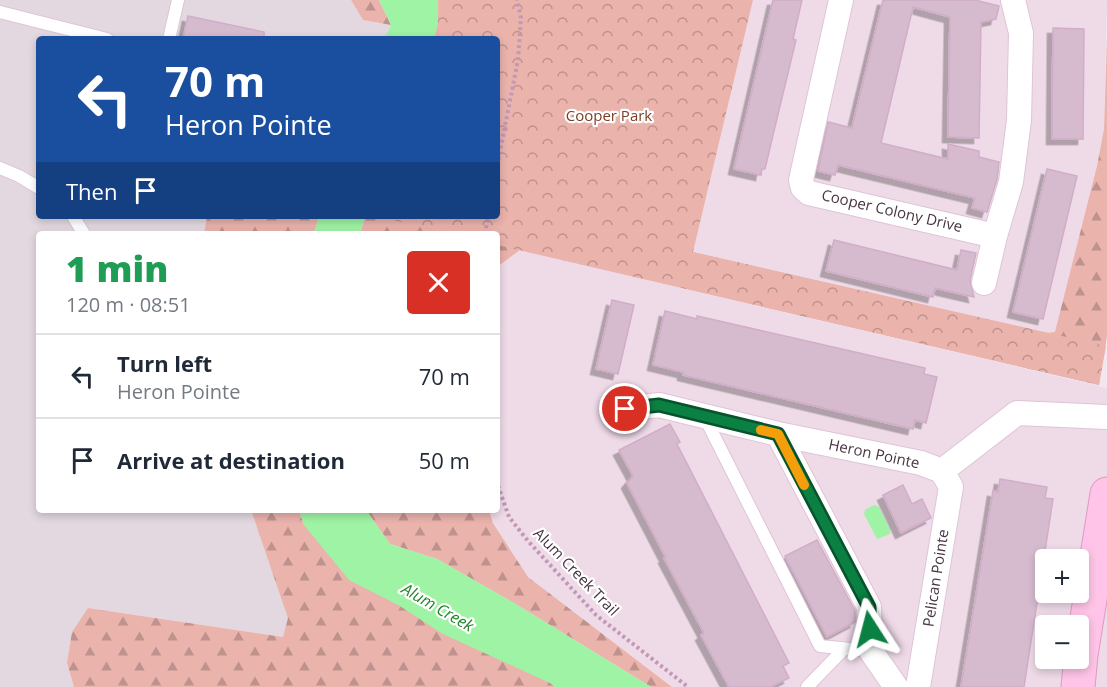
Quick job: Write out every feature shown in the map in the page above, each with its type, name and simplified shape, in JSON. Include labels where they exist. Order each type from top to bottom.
[{"type":"street","name":"Cooper Colony Drive","points":[[841,0],[801,180],[803,188],[809,193],[995,236]]},
{"type":"street","points":[[984,283],[1011,182],[1019,120],[1021,33],[1012,0]]},
{"type":"street","name":"Heron Pointe","points":[[625,409],[659,405],[778,434],[921,463],[942,471]]},
{"type":"street","points":[[942,471],[1017,412],[1107,417]]},
{"type":"street","points":[[778,434],[869,607],[872,651],[896,687]]},
{"type":"street","name":"Pelican Pointe","points":[[918,687],[951,487],[942,471]]},
{"type":"street","points":[[1078,687],[1107,494]]},
{"type":"lane","points":[[170,36],[178,0]]},
{"type":"lane","points":[[0,12],[96,36]]},
{"type":"lane","points":[[0,168],[36,186]]},
{"type":"lane","points":[[704,416],[820,646],[872,651]]},
{"type":"lane","points":[[807,687],[844,649]]},
{"type":"path","points":[[500,152],[518,60],[521,18],[517,0]]},
{"type":"path","name":"Alum Creek Trail","points":[[500,491],[509,517],[596,615],[688,687]]},
{"type":"shaded area","points":[[0,0],[351,0],[363,20],[391,25],[386,36],[36,36],[36,219],[206,219],[204,231],[36,231],[36,513],[252,513],[289,618],[283,637],[88,608],[67,663],[74,687],[0,687]]},
{"type":"shaded area","points":[[753,0],[1107,0],[1104,129],[1056,332],[1045,333],[693,252]]},
{"type":"shaded area","points":[[520,250],[1107,388],[1107,687],[672,687],[528,577],[493,522],[490,513],[500,513],[500,265]]},
{"type":"green space","points":[[351,0],[379,0],[391,25],[363,20]]},
{"type":"green space","name":"Cooper Park","points":[[414,0],[753,0],[693,252],[1106,346],[1099,385],[500,246],[500,231],[438,231],[388,219],[500,219],[500,36],[408,36]]},
{"type":"green space","points":[[1107,39],[1107,336],[1099,385],[520,250],[500,265],[500,231],[361,231],[364,219],[500,219],[500,217],[693,252],[1045,333],[1055,332],[1097,166],[1104,129]]},
{"type":"green space","points":[[206,219],[318,219],[315,231],[204,231]]},
{"type":"green space","points":[[252,513],[300,513],[304,525],[498,626],[535,636],[544,677],[555,687],[74,687],[67,663],[72,632],[88,608],[283,637],[288,618]]},
{"type":"green space","points":[[368,513],[490,513],[493,523],[528,577],[672,687],[651,687],[437,559],[390,544]]},
{"type":"water","points":[[379,0],[438,0],[438,24],[435,36],[386,36],[391,25]]},
{"type":"water","points":[[318,219],[364,219],[361,231],[315,231]]},
{"type":"water","points":[[874,505],[879,507],[890,530],[890,534],[877,539],[864,514],[865,510]]},
{"type":"water","points":[[300,513],[368,513],[390,544],[437,559],[651,687],[555,687],[544,677],[534,636],[498,626],[400,606],[349,580],[304,525]]},
{"type":"building","points":[[773,0],[802,0],[793,39],[796,40],[765,169],[762,169],[761,175],[734,169]]},
{"type":"building","points":[[883,0],[975,0],[999,6],[996,19],[981,22],[979,138],[948,137],[950,17],[913,7],[881,143],[948,159],[948,144],[979,151],[979,157],[999,162],[997,179],[987,212],[972,208],[975,198],[838,165],[835,175],[818,171],[828,122],[852,128]]},
{"type":"building","points":[[188,16],[264,32],[264,36],[184,36]]},
{"type":"building","points":[[1053,28],[1084,29],[1083,139],[1052,139]]},
{"type":"building","points":[[1047,169],[1077,176],[1043,319],[1013,312]]},
{"type":"building","points":[[834,240],[957,270],[961,250],[976,253],[970,280],[974,297],[935,288],[933,297],[826,271]]},
{"type":"building","points":[[612,300],[634,305],[618,374],[596,369]]},
{"type":"building","points":[[665,311],[697,319],[697,316],[925,368],[924,374],[937,377],[926,423],[915,420],[913,429],[683,375],[683,372],[653,365]]},
{"type":"building","points":[[670,424],[680,442],[677,444],[789,663],[783,666],[789,678],[770,687],[729,687],[627,483],[633,476],[619,450]]},
{"type":"building","points":[[1000,479],[1047,487],[1045,498],[1053,499],[1045,549],[1035,549],[1035,603],[1037,603],[1024,687],[961,687],[993,491],[998,492]]},
{"type":"building","points":[[903,485],[912,504],[922,499],[931,518],[901,533],[883,495]]},
{"type":"building","points":[[817,540],[855,611],[855,622],[827,637],[785,556]]},
{"type":"waterway","name":"Alum Creek","points":[[405,588],[451,618],[602,687]]},
{"type":"slow traffic","points":[[761,430],[778,434],[804,485]]},
{"type":"route","points":[[625,409],[659,405],[778,434],[869,607],[870,629]]}]
